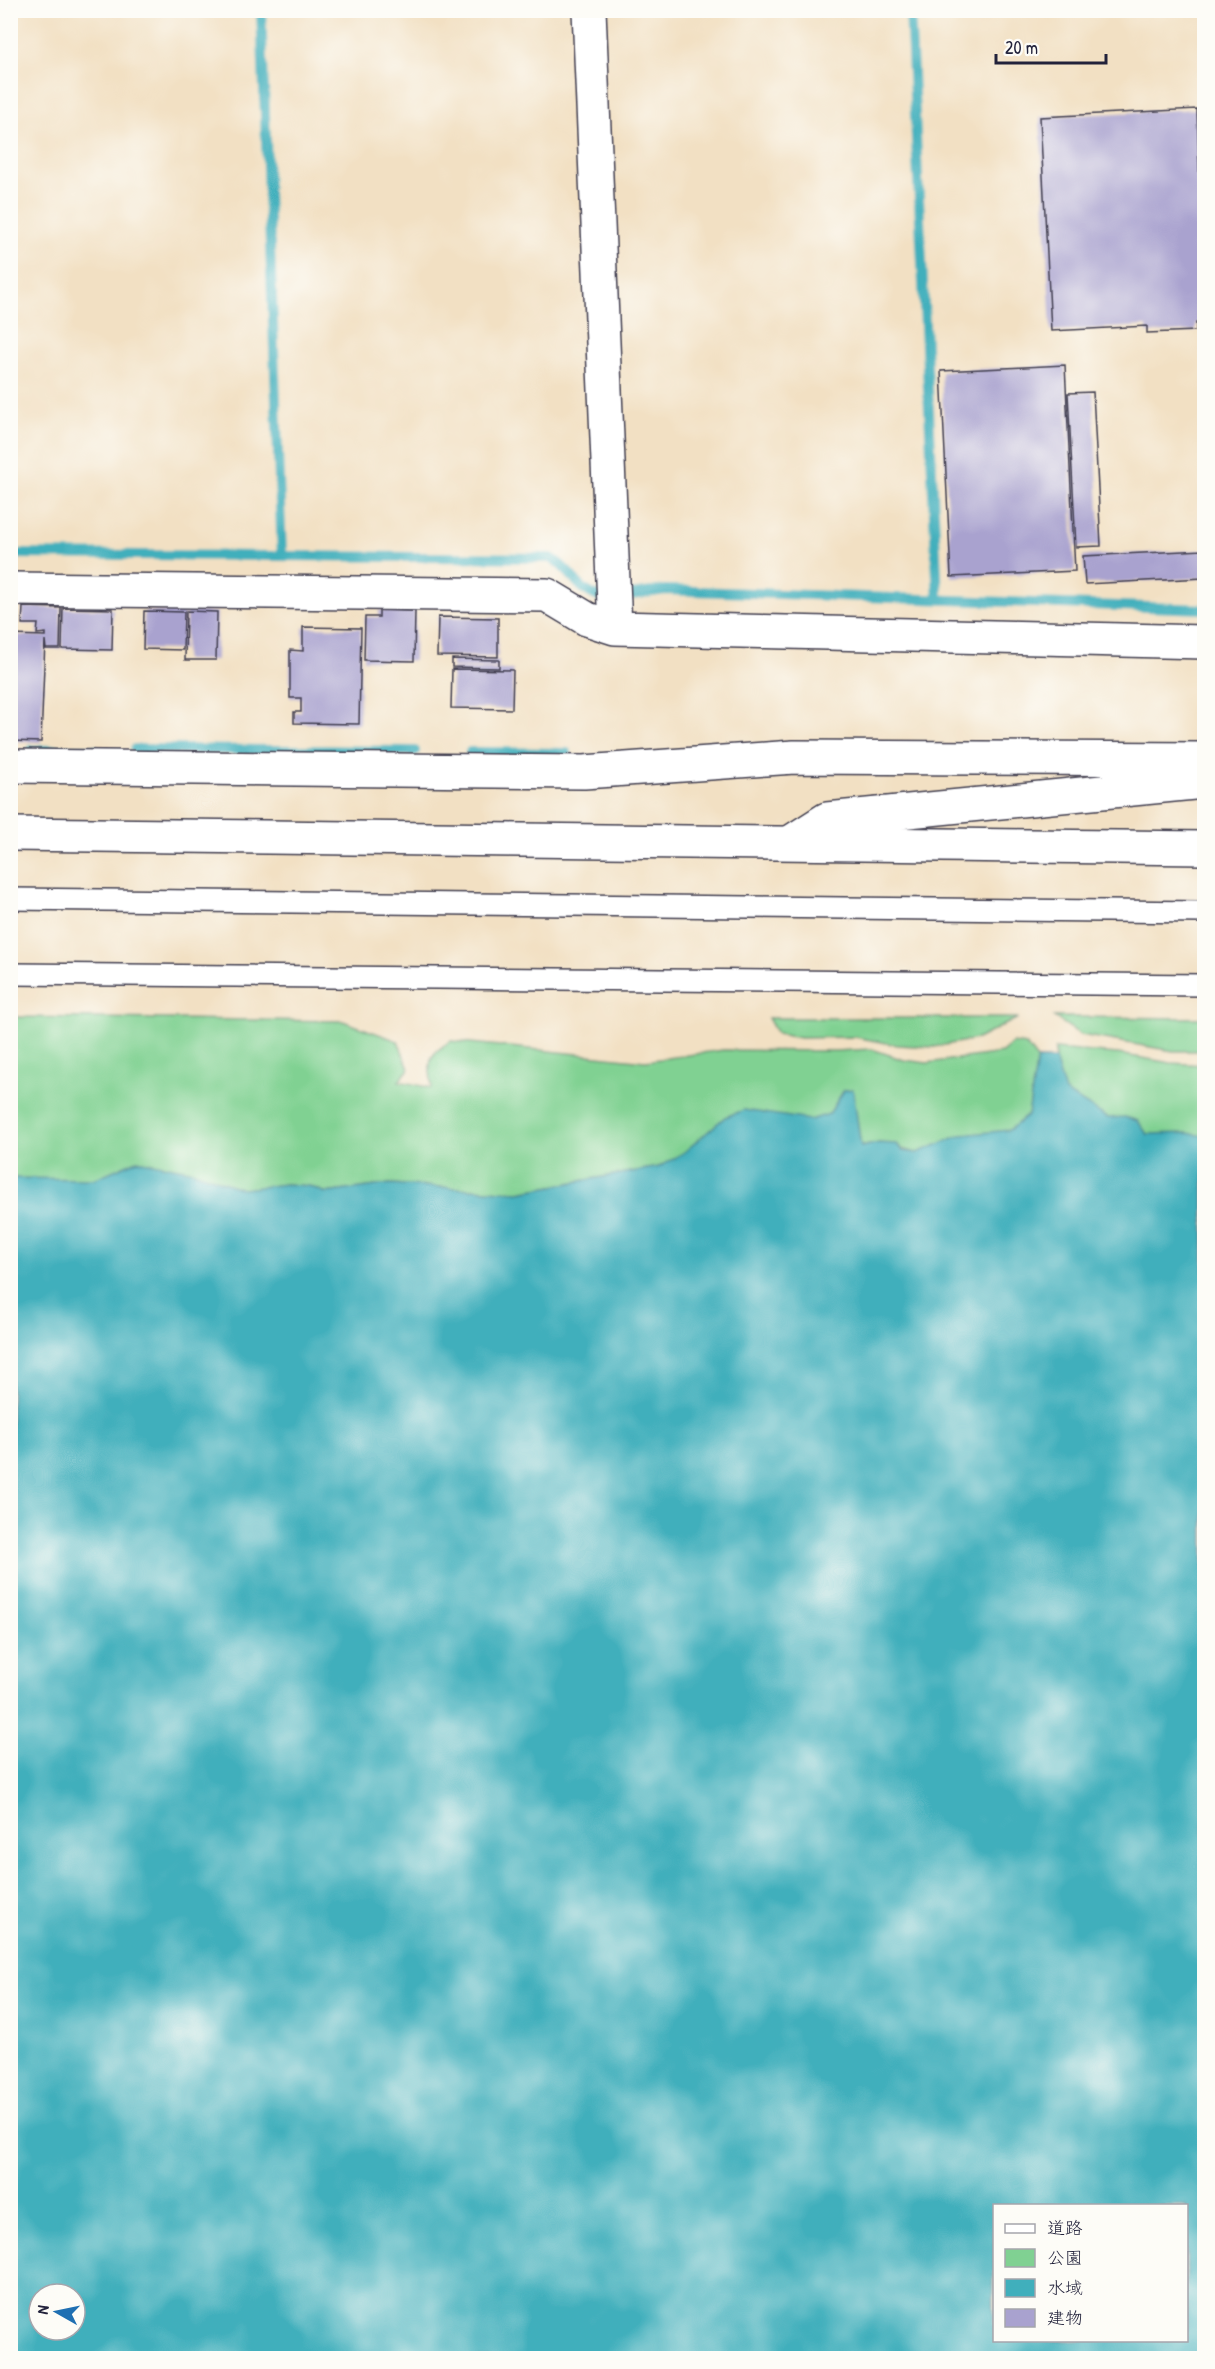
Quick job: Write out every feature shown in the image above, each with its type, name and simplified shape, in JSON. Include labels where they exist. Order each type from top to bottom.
[{"type":"street","points":[[589,10],[615,627]]},
{"type":"street","points":[[10,590],[547,595],[587,619],[615,627],[1204,642]]},
{"type":"street","points":[[10,766],[584,772],[794,757],[1204,759]]},
{"type":"street","points":[[791,842],[827,819],[1204,782]]},
{"type":"street","points":[[10,834],[1204,848]]},
{"type":"lane","points":[[10,899],[1204,912]]},
{"type":"lane","points":[[10,974],[1204,985]]},
{"type":"green space","points":[[11,1017],[343,1021],[398,1041],[409,1069],[399,1081],[432,1088],[431,1060],[437,1051],[451,1041],[646,1061],[723,1050],[872,1049],[904,1060],[927,1063],[1002,1053],[1012,1043],[1026,1045],[1037,1059],[1055,1059],[1055,1049],[1118,1054],[1171,1063],[1204,1065],[1204,1145],[917,1153],[879,1143],[860,1147],[659,1167],[519,1192],[390,1184],[326,1193],[309,1186],[286,1184],[11,1228]]},
{"type":"green space","points":[[1054,1017],[1204,1018],[1204,1051],[1173,1051],[1081,1035]]},
{"type":"green space","points":[[768,1018],[1018,1018],[977,1039],[934,1047],[897,1045],[855,1037],[800,1038],[777,1034]]},
{"type":"water","points":[[1037,1059],[1055,1059],[1065,1092],[1108,1118],[1125,1117],[1138,1121],[1147,1134],[1188,1133],[1204,1136],[1204,2358],[11,2358],[11,1178],[94,1179],[137,1160],[194,1171],[242,1189],[286,1184],[309,1186],[326,1193],[390,1184],[519,1192],[659,1167],[683,1153],[725,1117],[744,1110],[810,1120],[829,1114],[844,1090],[853,1089],[861,1147],[879,1143],[896,1144],[903,1151],[917,1153],[961,1135],[1009,1130],[1028,1115]]},
{"type":"building","points":[[1197,109],[1204,323],[1196,323],[1196,331],[1147,333],[1147,326],[1051,331],[1040,117]]},
{"type":"building","points":[[1065,365],[1075,571],[951,577],[941,371]]},
{"type":"building","points":[[1093,392],[1101,546],[1076,547],[1068,393]]},
{"type":"building","points":[[1204,550],[1204,578],[1085,584],[1083,556]]},
{"type":"building","points":[[23,607],[61,608],[60,649],[46,649],[45,640],[41,742],[10,741],[10,635],[46,636],[46,633],[37,634],[38,624],[22,624]]},
{"type":"building","points":[[63,608],[113,609],[112,650],[62,649]]},
{"type":"building","points":[[379,610],[415,611],[414,661],[364,660],[365,617],[379,617]]},
{"type":"building","points":[[144,611],[184,612],[183,650],[143,649]]},
{"type":"building","points":[[186,611],[217,612],[216,660],[185,660]]},
{"type":"building","points":[[438,617],[498,618],[498,657],[437,656]]},
{"type":"building","points":[[303,627],[361,628],[359,724],[294,723],[294,712],[301,712],[301,698],[290,698],[290,650],[303,651]]},
{"type":"building","points":[[452,659],[499,660],[499,668],[452,667]]},
{"type":"building","points":[[452,669],[513,670],[512,709],[451,708]]},
{"type":"waterway","points":[[261,10],[282,556]]},
{"type":"waterway","points":[[910,10],[938,598]]},
{"type":"waterway","points":[[10,554],[551,558],[565,568],[580,586],[603,598]]},
{"type":"waterway","points":[[625,596],[665,590],[1204,609]]},
{"type":"waterway","points":[[135,749],[415,751]]},
{"type":"waterway","points":[[32,750],[94,750]]},
{"type":"waterway","points":[[470,752],[567,753]]}]
